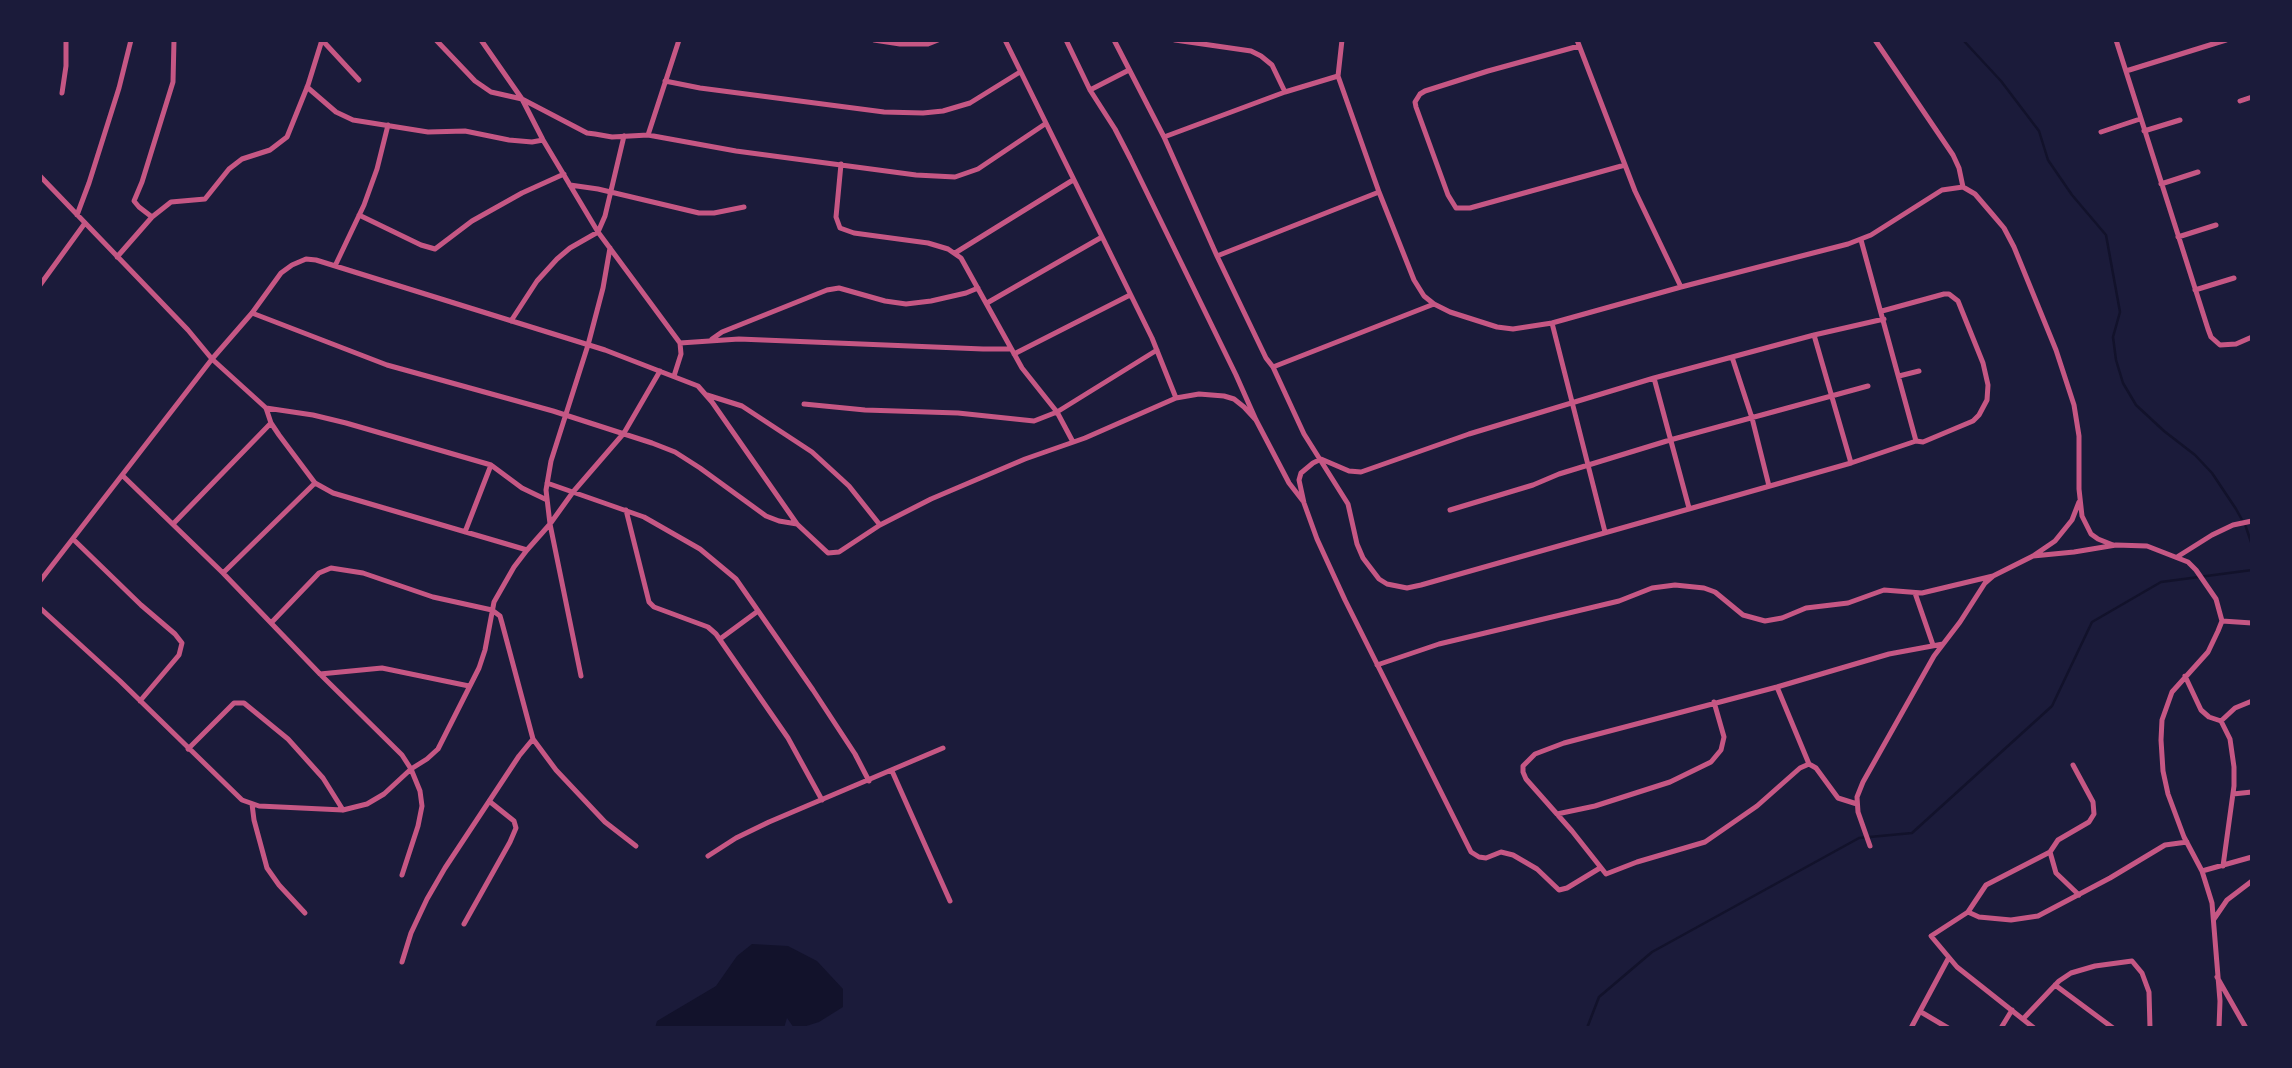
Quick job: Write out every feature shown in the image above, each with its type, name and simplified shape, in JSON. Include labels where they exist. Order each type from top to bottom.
[{"type":"street","points":[[62,93],[66,40]]},
{"type":"street","points":[[77,215],[119,88],[131,40]]},
{"type":"street","points":[[152,217],[134,201],[173,82],[174,40]]},
{"type":"street","points":[[117,257],[152,217],[170,202],[205,199],[229,169],[242,159],[270,150],[287,136],[322,40],[359,80]]},
{"type":"street","points":[[436,40],[475,81],[491,92],[522,99],[587,132],[612,137],[648,135],[736,151],[916,176],[955,177],[978,169],[1045,124]]},
{"type":"street","points":[[481,40],[522,99],[543,140],[598,232],[680,343],[681,354],[674,376]]},
{"type":"street","points":[[648,135],[679,40]]},
{"type":"street","points":[[874,40],[900,44],[928,44],[938,40]]},
{"type":"street","points":[[1005,40],[1157,350],[1176,398]]},
{"type":"street","points":[[1066,40],[1090,89],[1130,158],[1256,420],[1290,484],[1304,503]]},
{"type":"street","points":[[1114,40],[1164,137],[1217,256],[1304,434],[1348,504],[1363,558],[1379,579],[1387,584],[1397,587],[1421,585],[1851,463],[1930,439],[1975,419],[1989,395],[1987,377],[1958,301],[1949,294],[1938,295],[1882,311]]},
{"type":"street","points":[[1175,40],[1262,55],[1272,65],[1286,92]]},
{"type":"street","points":[[1342,40],[1338,76],[1414,280],[1424,296],[1434,304],[1497,327],[1513,329],[1552,323],[1861,240],[1942,190],[1963,187],[1975,194],[2004,228],[2060,359],[2074,405],[2080,502],[2082,516],[2091,534],[2106,543],[2147,546],[2177,556],[2196,570],[2216,599],[2222,621],[2208,652],[2172,692],[2165,706],[2161,740],[2164,782],[2177,821],[2209,891],[2214,919],[2220,1001],[2219,1028]]},
{"type":"street","points":[[1875,40],[1953,155],[1963,187]]},
{"type":"street","points":[[2116,40],[2208,329],[2216,343],[2230,346],[2252,337]]},
{"type":"street","points":[[2126,71],[2226,40]]},
{"type":"street","points":[[1625,165],[1470,208],[1456,208],[1448,195],[1415,102],[1425,91],[1578,43],[1625,165],[1681,287]]},
{"type":"street","points":[[1090,89],[1129,70]]},
{"type":"street","points":[[665,81],[700,89],[857,109],[923,113],[943,111],[970,103],[1020,72]]},
{"type":"street","points":[[1164,137],[1286,92],[1338,76]]},
{"type":"street","points":[[307,87],[336,112],[353,120],[428,132],[465,131],[509,140],[543,140]]},
{"type":"street","points":[[2240,101],[2252,97]]},
{"type":"street","points":[[2101,132],[2140,119]]},
{"type":"street","points":[[2144,131],[2180,120]]},
{"type":"street","points":[[335,266],[377,169],[388,125]]},
{"type":"street","points":[[511,321],[537,281],[557,259],[598,232],[624,136]]},
{"type":"street","points":[[841,164],[836,217],[839,228],[854,233],[928,243],[955,253],[967,268],[1030,381],[1056,412],[1073,442]]},
{"type":"street","points":[[2161,184],[2197,172]]},
{"type":"street","points":[[359,215],[435,250],[472,221],[522,193],[564,174]]},
{"type":"street","points":[[40,176],[188,330],[212,359],[266,408],[271,423],[315,482],[333,493],[527,550]]},
{"type":"street","points":[[955,253],[1073,180]]},
{"type":"street","points":[[570,185],[699,213],[715,214],[744,207]]},
{"type":"street","points":[[1217,256],[1379,192]]},
{"type":"street","points":[[40,285],[85,223]]},
{"type":"street","points":[[2178,237],[2216,225]]},
{"type":"street","points":[[987,303],[1102,237]]},
{"type":"street","points":[[1861,240],[1916,442]]},
{"type":"street","points":[[581,676],[550,524],[547,483],[551,461],[588,345],[610,248]]},
{"type":"street","points":[[40,581],[212,359],[253,313],[281,273],[292,265],[312,259],[588,345],[698,386],[797,524],[828,554],[839,552],[880,525],[931,499],[1176,398],[1199,394],[1224,396],[1234,399],[1256,420]]},
{"type":"street","points":[[2195,290],[2234,278]]},
{"type":"street","points":[[710,341],[723,332],[827,290],[839,288],[886,302],[906,304],[930,301],[978,288]]},
{"type":"street","points":[[680,343],[739,339],[1013,351],[1130,295]]},
{"type":"street","points":[[1273,367],[1434,304]]},
{"type":"street","points":[[253,313],[387,365],[566,415],[675,452],[727,486],[766,516],[797,524]]},
{"type":"street","points":[[1600,868],[1559,890],[1537,869],[1513,855],[1501,852],[1486,858],[1471,852],[1317,539],[1304,503],[1299,480],[1301,473],[1321,459],[1349,471],[1361,472],[1469,434],[1654,378],[1884,319]]},
{"type":"street","points":[[1552,323],[1605,532]]},
{"type":"street","points":[[1814,335],[1851,463]]},
{"type":"street","points":[[804,404],[1034,421],[1056,412],[1157,350]]},
{"type":"street","points":[[1732,357],[1752,418],[1769,485]]},
{"type":"street","points":[[40,608],[77,640],[232,793],[252,804],[343,810],[367,804],[384,794],[438,749],[479,667],[492,610],[502,588],[527,550],[624,433],[660,371]]},
{"type":"street","points":[[1899,376],[1919,371]]},
{"type":"street","points":[[1654,378],[1689,508]]},
{"type":"street","points":[[1450,510],[1670,440],[1868,386]]},
{"type":"street","points":[[707,396],[743,406],[812,452],[849,486],[880,525]]},
{"type":"street","points":[[266,408],[346,423],[491,466],[522,488],[547,500]]},
{"type":"street","points":[[173,524],[271,423]]},
{"type":"street","points":[[466,532],[491,466]]},
{"type":"street","points":[[124,476],[223,573],[392,746],[411,769],[421,791],[422,806],[402,875]]},
{"type":"street","points":[[223,573],[315,482]]},
{"type":"street","points":[[547,483],[644,517],[700,549],[736,579],[820,700],[869,781]]},
{"type":"street","points":[[1377,665],[1439,644],[1619,601],[1652,587],[1675,585],[1704,588],[1714,592],[1743,615],[1765,621],[1782,618],[1805,608],[1848,603],[1884,590],[1914,593],[1937,591],[1993,576],[2033,556],[2061,534],[2080,502]]},
{"type":"street","points":[[626,510],[649,602],[654,607],[708,627],[720,639],[788,738],[822,800]]},
{"type":"street","points":[[2177,556],[2233,525],[2252,521]]},
{"type":"street","points":[[73,539],[182,643],[179,655],[140,701]]},
{"type":"street","points":[[2033,556],[2116,545]]},
{"type":"street","points":[[271,623],[319,573],[331,568],[363,573],[433,597],[492,610],[500,616],[533,740],[556,770],[605,822],[636,846]]},
{"type":"street","points":[[1870,846],[1857,804],[1863,782],[1943,644],[1985,583],[1993,576]]},
{"type":"street","points":[[1914,593],[1933,645]]},
{"type":"street","points":[[720,639],[758,611]]},
{"type":"street","points":[[2222,621],[2252,623]]},
{"type":"street","points":[[1809,764],[1800,768],[1757,806],[1705,842],[1637,862],[1609,874],[1603,873],[1594,858],[1523,772],[1528,760],[1535,754],[1564,743],[1777,687],[1889,654],[1943,644]]},
{"type":"street","points":[[320,674],[382,668],[469,685]]},
{"type":"street","points":[[2185,676],[2201,709],[2209,717],[2221,721],[2228,733],[2232,753],[2234,775],[2222,866]]},
{"type":"street","points":[[1777,687],[1809,764],[1816,768],[1838,798],[1857,804]]},
{"type":"street","points":[[2221,721],[2238,706],[2252,701]]},
{"type":"street","points":[[1558,814],[1595,806],[1670,782],[1711,762],[1721,750],[1724,737],[1714,702]]},
{"type":"street","points":[[188,749],[234,703],[244,703],[288,739],[323,778],[343,810]]},
{"type":"street","points":[[402,962],[411,933],[427,899],[489,801],[533,740]]},
{"type":"street","points":[[708,856],[736,838],[943,748]]},
{"type":"street","points":[[2034,1028],[1948,958],[1931,936],[1968,912],[1986,885],[2050,852],[2058,840],[2089,822],[2094,814],[2093,802],[2073,765]]},
{"type":"street","points":[[892,771],[950,901]]},
{"type":"street","points":[[2232,794],[2252,792]]},
{"type":"street","points":[[464,924],[516,828],[514,821],[489,801]]},
{"type":"street","points":[[252,804],[267,868],[305,913]]},
{"type":"street","points":[[1968,912],[1979,917],[2038,916],[2165,845],[2187,842]]},
{"type":"street","points":[[2050,852],[2056,873],[2078,895]]},
{"type":"street","points":[[2202,871],[2252,857]]},
{"type":"street","points":[[2214,919],[2227,900],[2252,881]]},
{"type":"street","points":[[1911,1028],[1948,958]]},
{"type":"street","points":[[2024,1019],[2055,985],[2071,974],[2095,966],[2132,961],[2142,973],[2149,992],[2150,1028]]},
{"type":"street","points":[[2216,974],[2246,1028]]},
{"type":"street","points":[[2055,985],[2113,1028]]},
{"type":"street","points":[[2001,1028],[2012,1010]]},
{"type":"street","points":[[1920,1012],[1948,1028]]},
{"type":"shaded area","points":[[752,944],[788,946],[817,961],[843,989],[843,1007],[819,1022],[800,1028],[794,1028],[787,1018],[784,1028],[655,1028],[657,1021],[716,986],[737,956]]},
{"type":"waterway","points":[[1963,40],[2001,81],[2039,131],[2048,160],[2072,195],[2106,235],[2120,312],[2113,337],[2123,383],[2136,405],[2212,473],[2236,509],[2252,545]]},
{"type":"waterway","points":[[1587,1028],[1599,997],[1652,952],[1859,838],[1912,833],[2052,706],[2092,622],[2161,582],[2252,570]]}]
